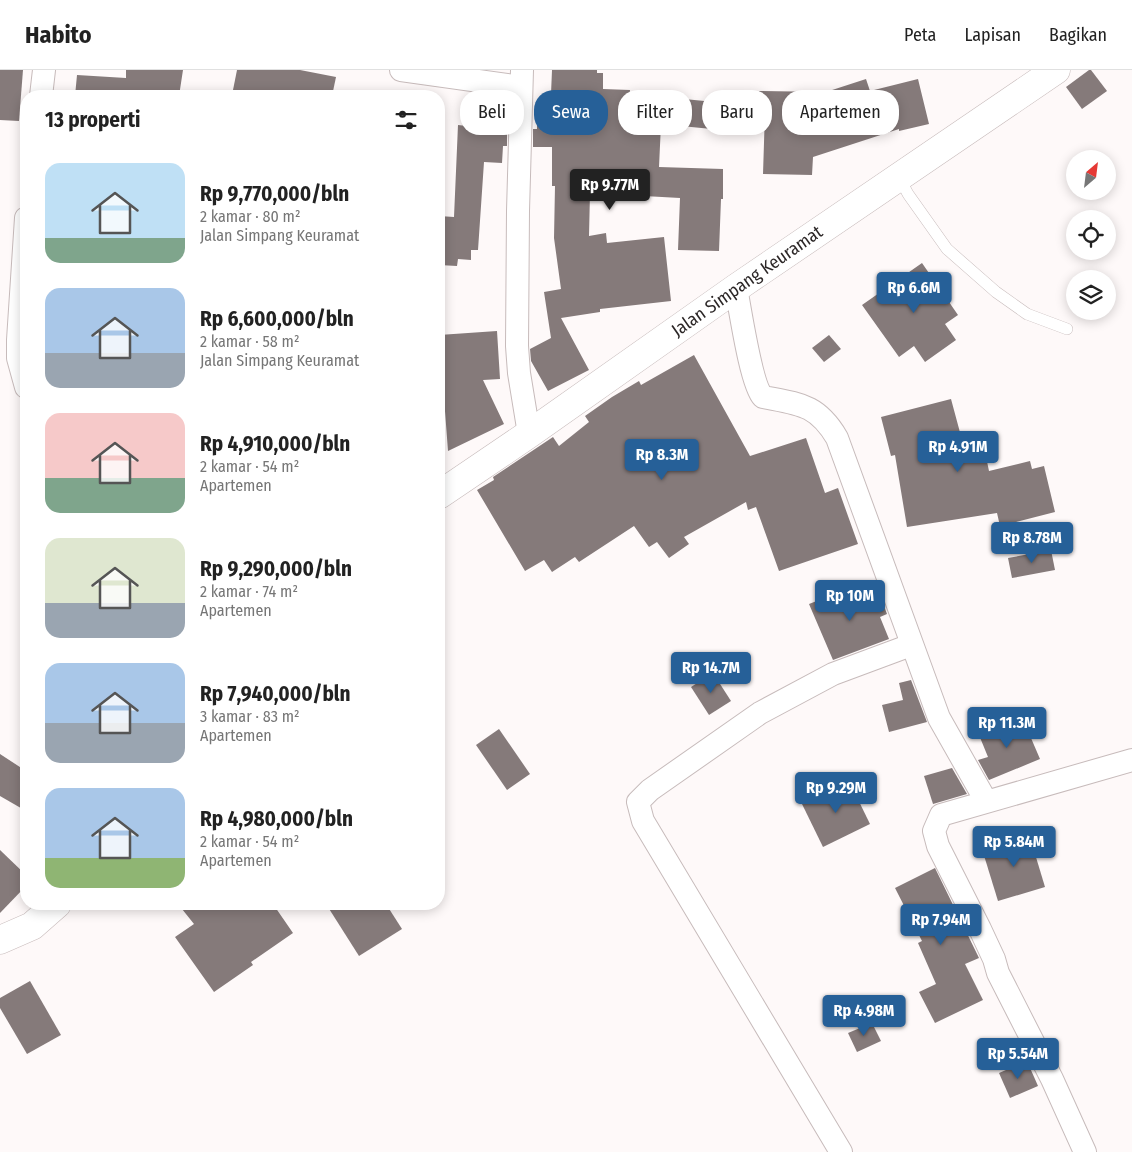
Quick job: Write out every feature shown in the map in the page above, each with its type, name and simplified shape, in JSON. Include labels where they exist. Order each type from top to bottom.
[{"type":"main road","name":"Jalan Simpang Keuramat","points":[[445,491],[736,288],[1056,70]]},
{"type":"main road","points":[[0,940],[32,926],[50,910]]},
{"type":"street","points":[[42,90],[44,70]]},
{"type":"street","points":[[401,70],[522,78],[518,211],[517,346],[519,373],[529,434]]},
{"type":"street","points":[[736,288],[753,370],[760,393],[763,397],[803,405],[815,412],[830,425],[837,438],[939,718],[986,801]]},
{"type":"street","points":[[20,310],[18,340],[20,365]]},
{"type":"street","points":[[840,1152],[643,821],[638,802],[650,790],[760,713],[833,674],[912,644]]},
{"type":"street","points":[[1085,1152],[1052,1079],[998,973],[994,959],[980,929],[938,846],[934,831],[941,815],[1132,760]]},
{"type":"lane","points":[[899,177],[908,194],[947,250],[996,292],[1027,314],[1067,329]]},
{"type":"building","points":[[0,70],[23,70],[19,121],[0,120]]},
{"type":"building","points":[[126,70],[183,70],[180,90],[76,90],[77,75],[126,78]]},
{"type":"building","points":[[237,70],[300,70],[336,77],[333,90],[233,90]]},
{"type":"building","points":[[552,70],[597,70],[597,73],[603,73],[603,89],[630,90],[618,90],[618,135],[660,135],[659,167],[723,169],[723,199],[721,199],[719,251],[678,250],[680,198],[590,193],[589,236],[606,233],[607,243],[664,237],[671,301],[600,309],[600,312],[561,318],[589,370],[548,391],[531,361],[530,349],[551,338],[544,292],[561,289],[554,238],[555,186],[552,186],[552,147],[533,147],[533,129],[534,135],[608,135],[608,90],[551,90]]},
{"type":"building","points":[[1091,70],[1107,91],[1082,109],[1066,87]]},
{"type":"building","points":[[866,79],[870,90],[832,90]]},
{"type":"building","points":[[918,79],[929,124],[899,131],[899,90],[874,90]]},
{"type":"building","points":[[772,91],[782,91],[782,135],[881,135],[813,157],[812,175],[763,174],[764,135],[772,135]]},
{"type":"building","points":[[692,100],[702,101],[702,128],[692,127]]},
{"type":"building","points":[[458,125],[460,125],[460,135],[507,135],[507,146],[503,146],[502,163],[484,162],[478,250],[471,250],[471,260],[458,259],[457,266],[445,265],[445,216],[454,217]]},
{"type":"building","points":[[922,263],[958,315],[945,324],[956,340],[925,362],[914,346],[899,357],[862,305]]},
{"type":"building","points":[[497,331],[500,379],[483,380],[504,424],[448,451],[445,411],[445,335]]},
{"type":"building","points":[[829,335],[841,349],[824,362],[812,348]]},
{"type":"building","points":[[694,355],[750,456],[806,438],[825,493],[838,488],[858,544],[779,571],[756,507],[748,510],[746,502],[684,537],[689,544],[669,558],[657,542],[649,547],[634,526],[579,562],[575,557],[552,572],[544,560],[525,571],[477,490],[494,480],[493,477],[553,437],[559,446],[589,422],[585,416],[612,397],[639,381],[641,385]]},
{"type":"building","points":[[951,399],[965,451],[984,447],[989,471],[1030,461],[1032,469],[1044,466],[1055,512],[1000,526],[997,513],[907,527],[895,455],[891,456],[881,417]]},
{"type":"building","points":[[1051,550],[1055,570],[1012,578],[1008,558]]},
{"type":"building","points":[[855,586],[860,600],[879,593],[887,614],[880,617],[889,639],[833,660],[809,604]]},
{"type":"building","points":[[713,673],[731,701],[709,715],[691,687]]},
{"type":"building","points":[[911,680],[927,722],[889,732],[882,705],[903,700],[899,683]]},
{"type":"building","points":[[1022,717],[1040,759],[989,780],[978,760],[988,757],[979,735]]},
{"type":"building","points":[[499,729],[530,774],[507,790],[476,745]]},
{"type":"building","points":[[0,754],[20,767],[20,808],[0,796]]},
{"type":"building","points":[[952,768],[967,794],[933,804],[924,776]]},
{"type":"building","points":[[849,781],[870,824],[823,847],[802,804]]},
{"type":"building","points":[[1029,834],[1045,887],[998,901],[982,849]]},
{"type":"building","points":[[0,850],[20,869],[20,892],[0,913]]},
{"type":"building","points":[[935,868],[979,958],[965,964],[983,1000],[935,1023],[919,992],[936,984],[918,943],[922,941],[895,888]]},
{"type":"building","points":[[183,910],[277,910],[293,933],[251,962],[253,965],[214,992],[175,937],[194,924]]},
{"type":"building","points":[[330,910],[390,910],[402,929],[359,956]]},
{"type":"building","points":[[30,981],[61,1035],[27,1054],[0,1008],[0,998]]},
{"type":"building","points":[[872,1023],[881,1041],[857,1052],[848,1033]]},
{"type":"building","points":[[1027,1061],[1038,1086],[1010,1098],[999,1073]]}]
